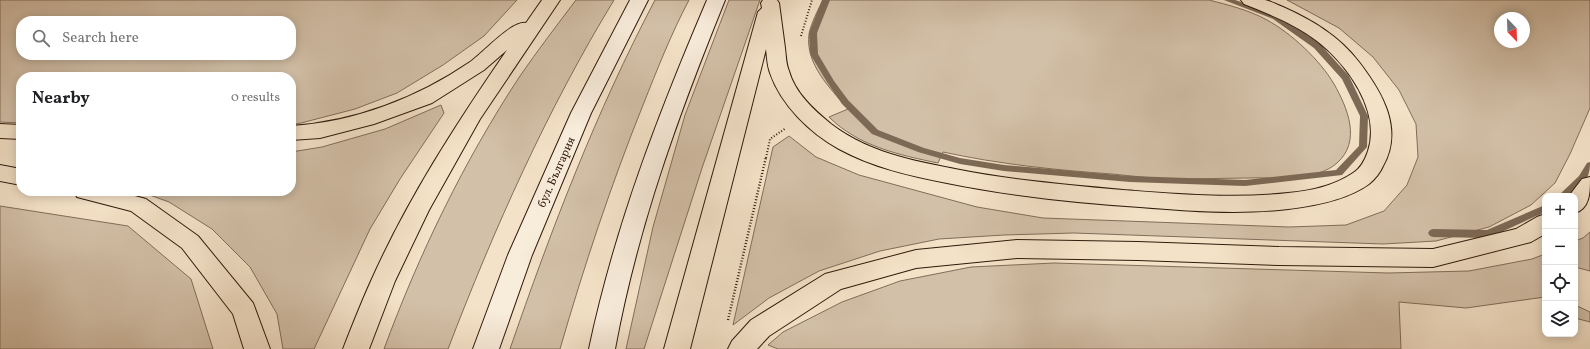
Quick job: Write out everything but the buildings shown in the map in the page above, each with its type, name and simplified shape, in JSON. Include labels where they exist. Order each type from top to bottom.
[{"type":"highway","points":[[770,2],[780,74],[790,94],[807,114],[826,130],[852,148],[884,160],[918,170],[1008,186],[1106,197],[1226,204],[1277,202],[1315,196],[1340,190],[1361,179],[1375,164],[1383,132],[1371,94],[1349,62],[1332,44],[1308,27],[1250,0]]},
{"type":"highway","points":[[677,349],[770,2]]},
{"type":"highway","points":[[296,132],[320,130],[374,117],[425,98],[477,66],[547,5]]},
{"type":"highway","points":[[356,349],[384,281],[418,210],[471,117],[547,5]]},
{"type":"highway","points":[[0,131],[16,132]]},
{"type":"highway","points":[[0,173],[16,176]]},
{"type":"highway","points":[[1578,201],[1590,185]]},
{"type":"highway","points":[[104,196],[138,205],[190,242],[244,310],[257,349]]},
{"type":"highway","points":[[741,349],[760,328],[834,281],[916,259],[1017,249],[1138,251],[1279,256],[1433,258],[1523,236],[1542,226]]},
{"type":"main road","name":"бул. България","points":[[486,349],[520,255],[581,113],[639,0]]},
{"type":"main road","points":[[602,349],[610,311],[642,193],[666,123],[716,0]]},
{"type":"path","points":[[801,36],[812,0]]},
{"type":"path","points":[[726,328],[770,139],[786,128]]},
{"type":"shaded area","points":[[0,0],[517,0],[484,36],[443,65],[397,93],[355,109],[301,123],[296,124],[296,72],[16,72],[16,123],[0,122]]},
{"type":"shaded area","points":[[576,0],[614,0],[566,84],[523,171],[484,259],[448,349],[384,349],[412,278],[428,243],[480,141],[520,76]]},
{"type":"shaded area","points":[[655,0],[689,0],[659,65],[631,135],[588,256],[560,349],[510,349],[558,216],[594,128],[613,85]]},
{"type":"shaded area","points":[[729,0],[760,0],[702,168],[644,349],[626,349],[653,227],[685,115]]},
{"type":"shaded area","points":[[823,0],[1209,0],[1224,4],[1260,16],[1276,25],[1304,48],[1321,66],[1339,93],[1347,113],[1350,124],[1349,145],[1345,154],[1337,163],[1328,169],[1306,176],[1282,178],[1160,178],[1069,171],[1027,166],[943,152],[938,163],[894,153],[853,135],[840,127],[829,117],[848,109],[820,75],[811,55],[809,34],[813,21]]},
{"type":"shaded area","points":[[1287,0],[1590,0],[1590,108],[1570,154],[1555,183],[1544,193],[1542,193],[1542,195],[1531,205],[1489,227],[1436,241],[1383,244],[1074,233],[939,239],[880,251],[819,271],[769,298],[733,325],[773,147],[789,136],[816,157],[859,175],[977,207],[1043,218],[1289,227],[1346,225],[1384,211],[1407,185],[1418,157],[1416,124],[1399,90],[1373,57],[1339,28]]},
{"type":"shaded area","points":[[441,105],[444,113],[400,179],[370,229],[314,349],[283,349],[277,314],[250,267],[212,229],[169,202],[153,196],[296,196],[296,151],[322,147],[385,129]]},
{"type":"shaded area","points":[[0,206],[128,226],[191,279],[213,349],[0,349]]},
{"type":"shaded area","points":[[1590,232],[1590,271],[1578,268],[1578,240]]},
{"type":"shaded area","points":[[1542,255],[1542,297],[1466,308],[1399,302],[1401,349],[778,349],[768,345],[783,332],[842,302],[900,281],[971,267],[1054,263],[1388,273],[1469,271],[1532,259]]},
{"type":"shaded area","points":[[1578,306],[1590,312],[1590,322],[1578,319]]},
{"type":"waterway","points":[[826,0],[813,33],[814,54],[831,82],[845,102],[875,132],[921,150],[960,161],[1004,168],[1130,179],[1245,183],[1339,173],[1363,147],[1364,116],[1346,78],[1317,46],[1276,17],[1228,0]]},
{"type":"waterway","points":[[1567,193],[1586,174],[1590,165]]},
{"type":"waterway","points":[[1433,233],[1488,234],[1542,209]]}]
